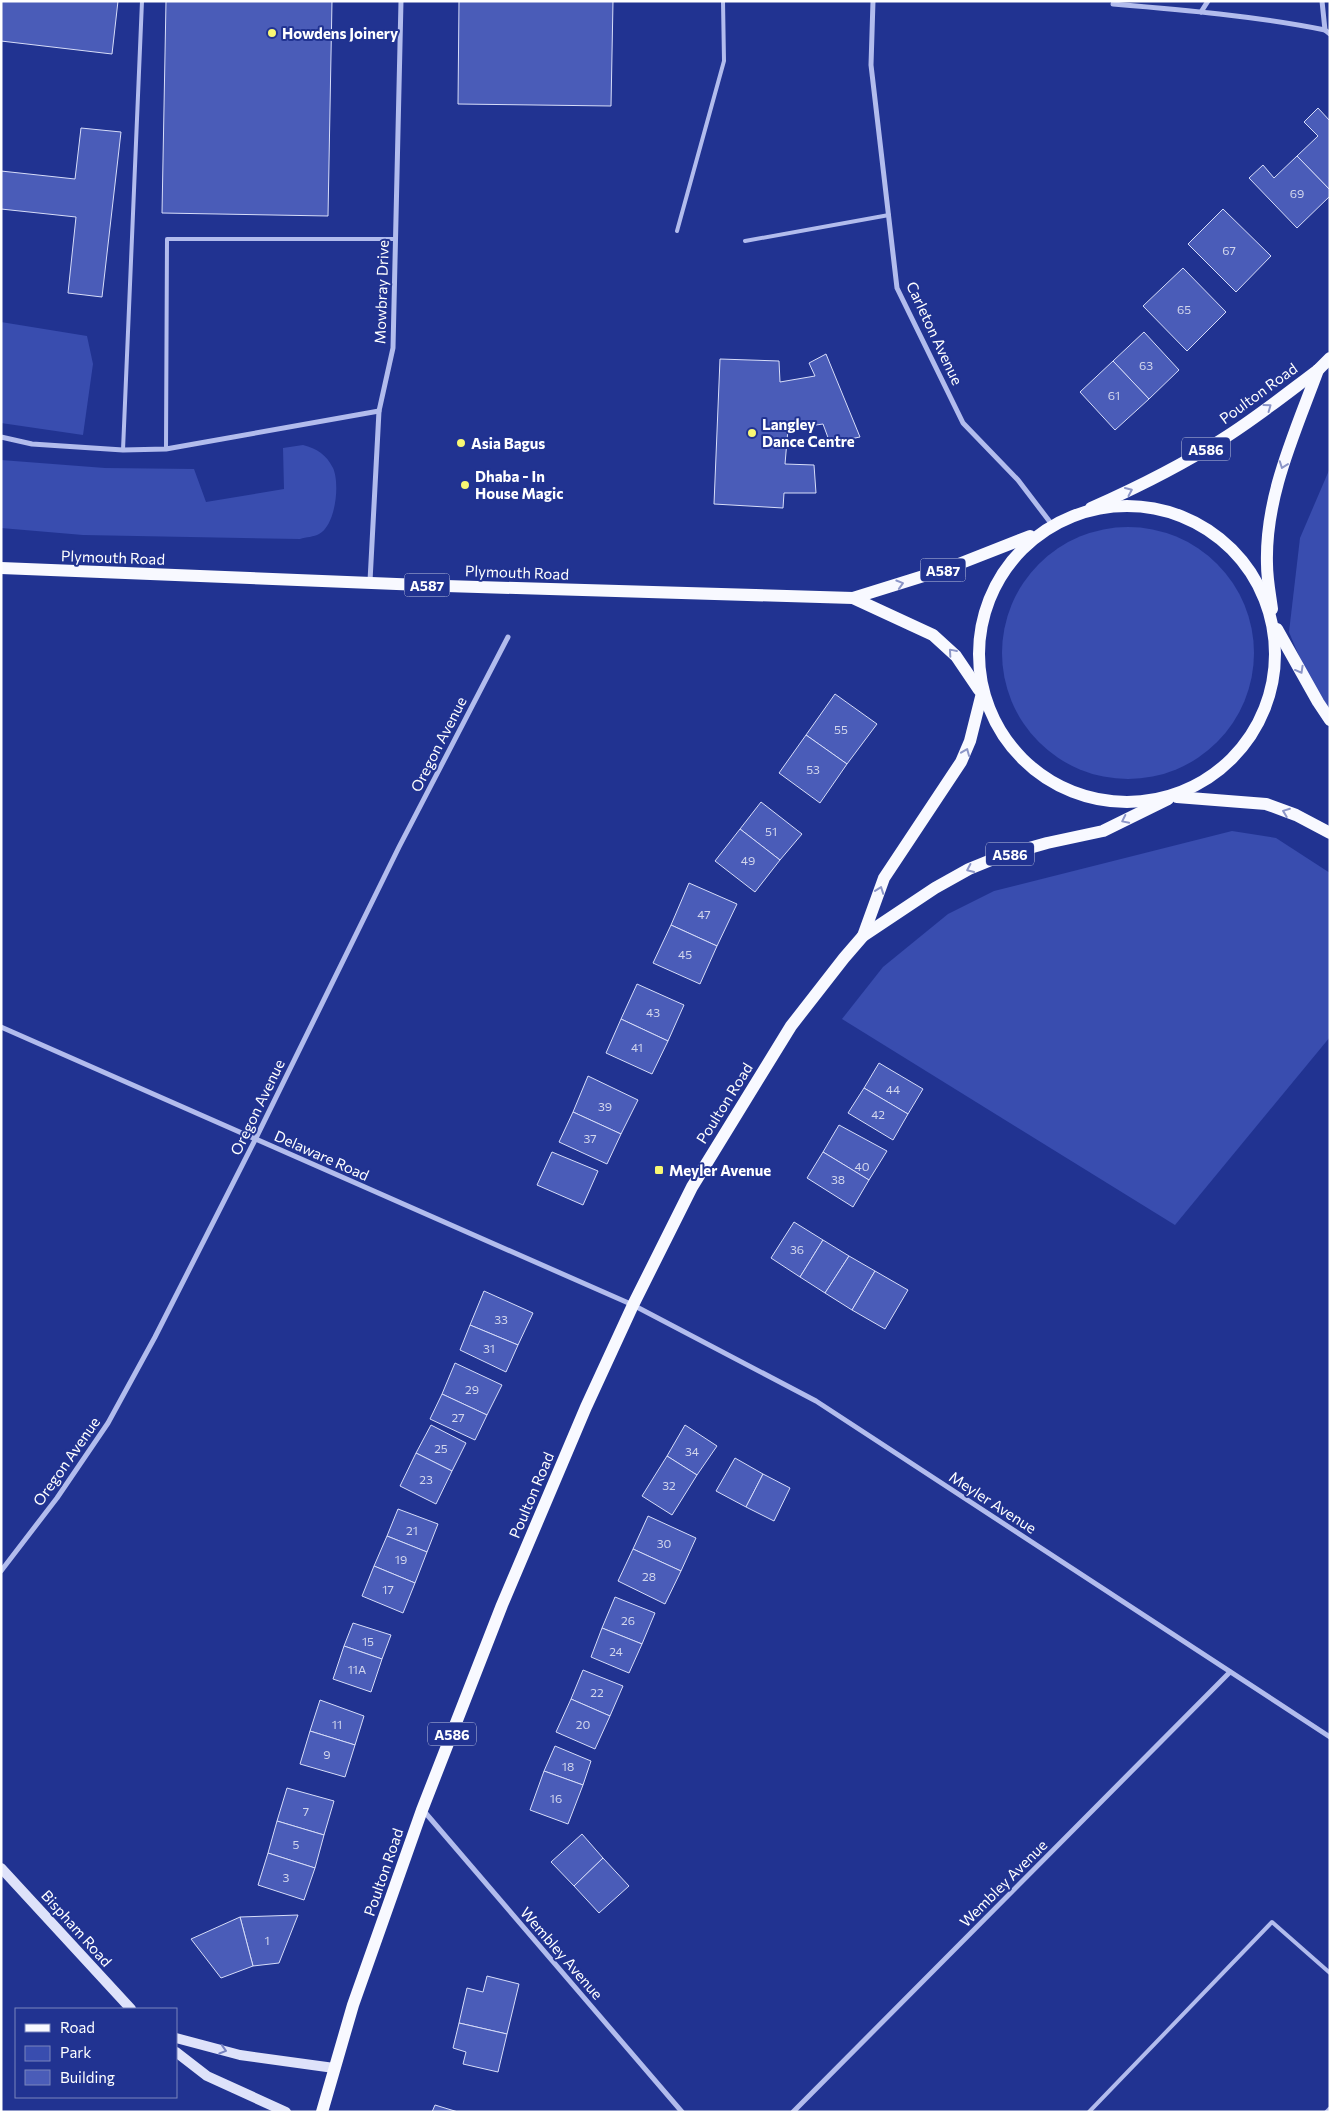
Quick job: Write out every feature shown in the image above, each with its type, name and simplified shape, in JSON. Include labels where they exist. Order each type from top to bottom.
[{"type":"main road","name":"Poulton Road","points":[[1084,511],[1135,489],[1186,462],[1223,439],[1318,370],[1330,358]]},
{"type":"main road","name":"Poulton Road","points":[[322,2112],[353,2005],[422,1810],[502,1605],[582,1416],[633,1305],[692,1187],[791,1026],[863,936],[935,888],[969,869],[1001,856],[1103,831],[1173,798],[1198,785],[1226,764],[1244,745],[1262,718],[1272,691],[1277,657],[1275,622],[1267,564],[1269,525],[1273,500],[1281,472],[1318,370]]},
{"type":"main road","points":[[1330,720],[1236,555],[1210,532],[1160,513],[1124,508],[1084,511],[1050,522],[1030,536],[1010,561],[999,579],[985,614],[979,662],[981,695],[991,718],[1004,737],[1022,757],[1043,774],[1087,794],[1111,798],[1139,800],[1173,798],[1266,804],[1296,815],[1330,833]]},
{"type":"main road","name":"Plymouth Road","points":[[1,568],[695,594],[853,598],[946,569],[1030,536]]},
{"type":"main road","name":"Plymouth Road","points":[[853,598],[933,635],[956,656],[981,695]]},
{"type":"main road","name":"Poulton Road","points":[[863,936],[884,878],[961,762],[970,741],[981,695]]},
{"type":"main road","name":"Bispham Road","points":[[1,1868],[130,2008]]},
{"type":"main road","points":[[178,2039],[240,2055],[334,2068]]},
{"type":"main road","points":[[178,2054],[207,2076],[268,2106],[286,2112]]},
{"type":"street","name":"Mowbray Drive","points":[[370,582],[379,411],[393,348],[401,1]]},
{"type":"street","name":"Carleton Avenue","points":[[873,1],[871,64],[897,288],[963,423],[1018,480],[1050,522]]},
{"type":"street","points":[[1201,12],[1208,1]]},
{"type":"street","points":[[1113,4],[1283,22],[1328,32],[1322,1]]},
{"type":"street","points":[[1,437],[32,444],[123,450],[166,450],[379,411]]},
{"type":"street","name":"Oregon Avenue","points":[[1,1571],[57,1498],[108,1423],[155,1336],[255,1140],[399,846],[508,637]]},
{"type":"street","name":"Delaware Road","points":[[1,1027],[633,1305]]},
{"type":"street","name":"Meyler Avenue","points":[[633,1305],[816,1401],[1330,1737]]},
{"type":"street","name":"Wembley Avenue","points":[[794,2112],[1230,1672]]},
{"type":"street","name":"Wembley Avenue","points":[[422,1810],[682,2112]]},
{"type":"lane","points":[[123,450],[142,1]]},
{"type":"lane","points":[[677,231],[724,61],[723,1]]},
{"type":"lane","points":[[745,241],[889,215]]},
{"type":"lane","points":[[166,450],[167,239],[395,238]]},
{"type":"lane","points":[[1089,2112],[1272,1922],[1330,1974]]},
{"type":"green space","points":[[1,322],[87,336],[93,364],[83,435],[1,423]]},
{"type":"green space","points":[[303,445],[317,450],[324,456],[333,468],[335,475],[336,493],[333,513],[325,529],[315,536],[300,539],[83,535],[1,528],[1,460],[105,468],[194,469],[206,502],[284,489],[283,448]]},
{"type":"green space","points":[[1330,468],[1330,716],[1318,702],[1289,632],[1300,538]]},
{"type":"green space","points":[[1128,527],[1152,530],[1176,537],[1198,549],[1217,564],[1232,583],[1244,605],[1251,629],[1254,653],[1251,677],[1244,701],[1232,723],[1217,742],[1198,757],[1176,769],[1152,776],[1128,779],[1104,776],[1080,769],[1058,757],[1039,742],[1024,723],[1012,701],[1005,677],[1002,653],[1005,629],[1012,605],[1024,583],[1039,564],[1058,549],[1080,537],[1104,530]]},
{"type":"green space","points":[[1232,831],[1276,838],[1330,873],[1330,1037],[1175,1225],[842,1019],[883,967],[948,914],[994,891]]},
{"type":"building","points":[[1,1],[118,1],[112,54],[1,41]]},
{"type":"building","points":[[166,1],[332,1],[328,216],[162,213]]},
{"type":"building","points":[[459,1],[613,1],[611,106],[458,104]]},
{"type":"building","points":[[1318,108],[1330,121],[1330,190],[1297,156],[1318,136],[1304,122]]},
{"type":"building","points":[[81,128],[121,132],[102,297],[68,293],[76,217],[1,209],[1,171],[75,179]]},
{"type":"building","points":[[1297,156],[1330,190],[1330,196],[1297,228],[1249,178],[1263,165],[1274,178]]},
{"type":"building","points":[[1223,209],[1271,256],[1236,292],[1188,244]]},
{"type":"building","points":[[1183,268],[1226,312],[1187,351],[1143,306]]},
{"type":"building","points":[[1144,332],[1179,370],[1149,399],[1113,361]]},
{"type":"building","name":"Langley Dance Centre","points":[[826,354],[860,437],[830,443],[823,424],[788,429],[785,464],[814,465],[816,493],[784,493],[783,508],[714,504],[720,359],[779,361],[780,382],[815,376],[809,363]]},
{"type":"building","points":[[1113,361],[1149,399],[1115,430],[1080,392]]},
{"type":"building","points":[[835,694],[877,724],[847,764],[806,735]]},
{"type":"building","points":[[806,735],[847,764],[820,803],[779,773]]},
{"type":"building","points":[[761,802],[802,834],[780,860],[740,829]]},
{"type":"building","points":[[740,829],[780,860],[755,892],[715,861]]},
{"type":"building","points":[[689,883],[737,904],[717,946],[671,925]]},
{"type":"building","points":[[671,925],[717,946],[700,984],[653,963]]},
{"type":"building","points":[[637,984],[684,1005],[668,1041],[621,1019]]},
{"type":"building","points":[[621,1019],[668,1041],[652,1074],[606,1053]]},
{"type":"building","points":[[879,1063],[923,1089],[908,1114],[864,1088]]},
{"type":"building","points":[[588,1076],[638,1100],[621,1134],[573,1112]]},
{"type":"building","points":[[864,1088],[908,1114],[893,1140],[848,1113]]},
{"type":"building","points":[[573,1112],[621,1134],[607,1164],[559,1142]]},
{"type":"building","points":[[839,1125],[887,1151],[869,1180],[823,1152]]},
{"type":"building","points":[[552,1152],[598,1171],[583,1205],[537,1185]]},
{"type":"building","points":[[823,1152],[869,1180],[853,1207],[807,1178]]},
{"type":"building","points":[[794,1222],[823,1240],[800,1277],[771,1258]]},
{"type":"building","points":[[823,1240],[849,1256],[825,1293],[800,1277]]},
{"type":"building","points":[[849,1256],[875,1271],[852,1310],[825,1293]]},
{"type":"building","points":[[875,1271],[908,1290],[885,1329],[852,1310]]},
{"type":"building","points":[[484,1291],[533,1313],[518,1345],[470,1325]]},
{"type":"building","points":[[470,1325],[518,1345],[506,1372],[460,1350]]},
{"type":"building","points":[[455,1363],[502,1385],[487,1415],[442,1394]]},
{"type":"building","points":[[442,1394],[487,1415],[475,1440],[430,1419]]},
{"type":"building","points":[[431,1425],[466,1443],[452,1471],[416,1453]]},
{"type":"building","points":[[685,1425],[717,1446],[697,1475],[667,1456]]},
{"type":"building","points":[[416,1453],[452,1471],[436,1504],[400,1486]]},
{"type":"building","points":[[667,1456],[697,1475],[672,1515],[642,1496]]},
{"type":"building","points":[[735,1458],[763,1474],[746,1507],[716,1491]]},
{"type":"building","points":[[763,1474],[790,1488],[774,1521],[746,1507]]},
{"type":"building","points":[[398,1509],[438,1524],[427,1552],[387,1536]]},
{"type":"building","points":[[648,1516],[696,1538],[681,1571],[633,1549]]},
{"type":"building","points":[[387,1536],[427,1552],[415,1583],[374,1566]]},
{"type":"building","points":[[633,1549],[681,1571],[665,1604],[618,1581]]},
{"type":"building","points":[[374,1566],[415,1583],[403,1613],[362,1596]]},
{"type":"building","points":[[615,1597],[655,1613],[642,1644],[602,1628]]},
{"type":"building","points":[[353,1623],[391,1635],[382,1659],[344,1646]]},
{"type":"building","points":[[602,1628],[642,1644],[629,1673],[591,1657]]},
{"type":"building","points":[[344,1646],[382,1659],[371,1692],[333,1679]]},
{"type":"building","points":[[583,1670],[623,1686],[610,1716],[571,1699]]},
{"type":"building","points":[[571,1699],[610,1716],[595,1749],[556,1732]]},
{"type":"building","points":[[320,1700],[364,1716],[355,1745],[310,1731]]},
{"type":"building","points":[[310,1731],[355,1745],[345,1777],[300,1764]]},
{"type":"building","points":[[555,1746],[591,1761],[583,1785],[544,1771]]},
{"type":"building","points":[[544,1771],[583,1785],[568,1824],[530,1810]]},
{"type":"building","points":[[287,1788],[334,1801],[324,1835],[277,1821]]},
{"type":"building","points":[[277,1821],[324,1835],[315,1868],[268,1853]]},
{"type":"building","points":[[582,1834],[603,1858],[574,1886],[551,1862]]},
{"type":"building","points":[[268,1853],[315,1868],[304,1900],[258,1885]]},
{"type":"building","points":[[603,1858],[629,1886],[599,1913],[574,1886]]},
{"type":"building","points":[[298,1915],[279,1963],[253,1966],[240,1917]]},
{"type":"building","points":[[240,1917],[253,1966],[221,1978],[191,1939]]},
{"type":"building","points":[[487,1976],[519,1984],[507,2034],[459,2023],[467,1988],[483,1992]]},
{"type":"building","points":[[459,2023],[507,2034],[498,2072],[463,2064],[466,2052],[453,2048]]},
{"type":"building","points":[[435,2105],[458,2112],[432,2112]]},
{"type":"place","name":"Howdens Joinery","points":[[272,33]]},
{"type":"place","name":"Langley Dance Centre","points":[[752,433]]},
{"type":"place","name":"Asia Bagus","points":[[461,443]]},
{"type":"place","name":"Dhaba - In House Magic","points":[[465,485]]},
{"type":"place","name":"Meyler Avenue","points":[[659,1170]]}]
